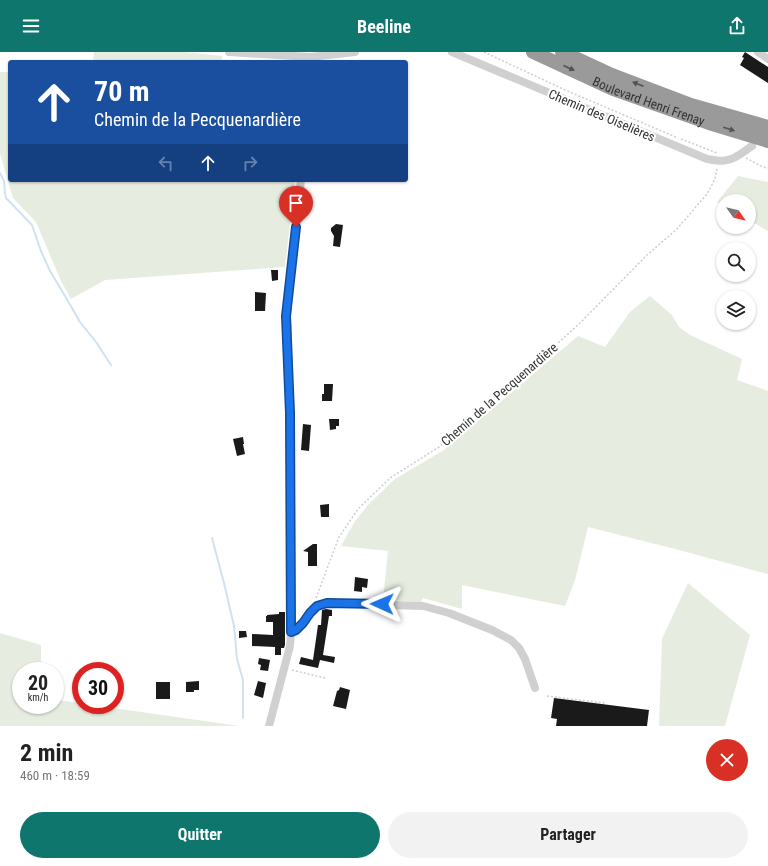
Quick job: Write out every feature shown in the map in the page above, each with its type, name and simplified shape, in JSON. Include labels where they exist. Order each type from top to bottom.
[{"type":"highway","name":"Boulevard Henri Frenay","points":[[533,52],[613,88],[709,123],[768,141]]},
{"type":"highway","name":"Boulevard Henri Frenay","points":[[562,52],[612,75],[691,105],[768,127]]},
{"type":"street","points":[[229,52],[310,57],[355,52]]},
{"type":"street","name":"Chemin des Oiselières","points":[[452,52],[707,159],[723,161]]},
{"type":"street","points":[[758,52],[768,59]]},
{"type":"street","points":[[723,161],[739,155],[752,146]]},
{"type":"street","points":[[269,726],[290,646],[291,632],[290,413],[286,316],[301,182]]},
{"type":"street","points":[[291,632],[296,630],[317,606],[327,603],[423,606],[449,613],[492,630],[511,640],[519,648],[525,659],[535,688]]},
{"type":"path","points":[[484,52],[565,90],[681,139],[714,151],[723,156],[723,161]]},
{"type":"path","points":[[739,155],[768,168]]},
{"type":"path","name":"Chemin de la Pecquenardière","points":[[310,613],[340,537],[358,509],[390,478],[439,447],[579,324],[647,255],[676,230],[707,194],[723,161]]},
{"type":"path","points":[[284,668],[326,678]]},
{"type":"path","points":[[547,696],[605,703]]},
{"type":"shaded area","points":[[94,52],[184,52],[222,56],[222,60],[93,60]]},
{"type":"shaded area","points":[[0,72],[8,72],[8,181],[0,154]]},
{"type":"shaded area","points":[[738,176],[768,182],[768,231],[756,224],[756,194],[723,194]]},
{"type":"shaded area","points":[[8,182],[295,182],[285,267],[105,280],[71,299],[61,281],[36,222],[13,198]]},
{"type":"shaded area","points":[[650,296],[672,315],[679,327],[690,335],[742,359],[737,380],[768,391],[768,574],[588,527],[575,580],[565,606],[462,585],[462,609],[423,598],[421,602],[383,600],[388,551],[341,546],[355,521],[369,504],[395,479],[444,450],[578,336],[605,347],[630,312]]},
{"type":"shaded area","points":[[688,583],[750,635],[725,726],[659,726],[662,639]]},
{"type":"shaded area","points":[[0,633],[41,645],[41,662],[12,662],[12,714],[64,714],[64,701],[72,702],[72,714],[124,714],[124,710],[239,726],[0,726]]},
{"type":"building","points":[[745,52],[768,67],[768,83],[740,65],[744,58],[742,57]]},
{"type":"building","points":[[336,224],[343,225],[340,247],[333,246],[334,236],[331,228]]},
{"type":"building","points":[[271,270],[278,270],[278,280],[272,281]]},
{"type":"building","points":[[255,292],[266,293],[265,311],[255,311]]},
{"type":"building","points":[[324,384],[333,384],[332,401],[322,401]]},
{"type":"building","points":[[329,419],[339,419],[339,426],[336,426],[336,429],[330,430]]},
{"type":"building","points":[[303,424],[311,425],[309,451],[301,450]]},
{"type":"building","points":[[243,437],[245,454],[237,456],[233,439]]},
{"type":"building","points":[[329,504],[329,517],[321,517],[320,505]]},
{"type":"building","points":[[313,544],[317,544],[317,566],[308,566],[308,552],[303,551]]},
{"type":"building","points":[[355,577],[368,579],[367,588],[362,587],[362,592],[354,591]]},
{"type":"building","points":[[322,610],[332,610],[332,616],[329,616],[323,655],[335,657],[334,663],[320,660],[318,668],[299,664],[301,657],[313,660],[318,625],[321,625]]},
{"type":"building","points":[[279,612],[285,612],[285,645],[284,648],[281,648],[281,655],[275,655],[275,647],[252,646],[252,634],[273,635],[273,622],[266,622],[266,616],[279,614]]},
{"type":"building","points":[[239,631],[246,631],[247,637],[239,638]]},
{"type":"building","points":[[259,658],[270,660],[268,671],[260,670],[261,665],[258,664]]},
{"type":"building","points":[[199,681],[199,690],[194,690],[194,692],[186,692],[186,682]]},
{"type":"building","points":[[258,681],[266,683],[263,698],[254,695]]},
{"type":"building","points":[[156,682],[170,682],[170,699],[156,699]]},
{"type":"building","points":[[340,687],[350,690],[346,709],[333,706],[337,691]]},
{"type":"building","points":[[554,698],[649,710],[647,726],[556,726],[557,719],[551,718]]},
{"type":"waterway","points":[[0,173],[4,181],[6,198],[32,225],[50,271],[80,322],[96,342],[111,365]]},
{"type":"waterway","points":[[212,538],[234,626],[237,659],[243,680],[243,718]]},
{"type":"route","points":[[296,227],[286,316],[290,413],[291,632],[296,630],[303,623],[317,606],[327,603],[382,604]]}]
